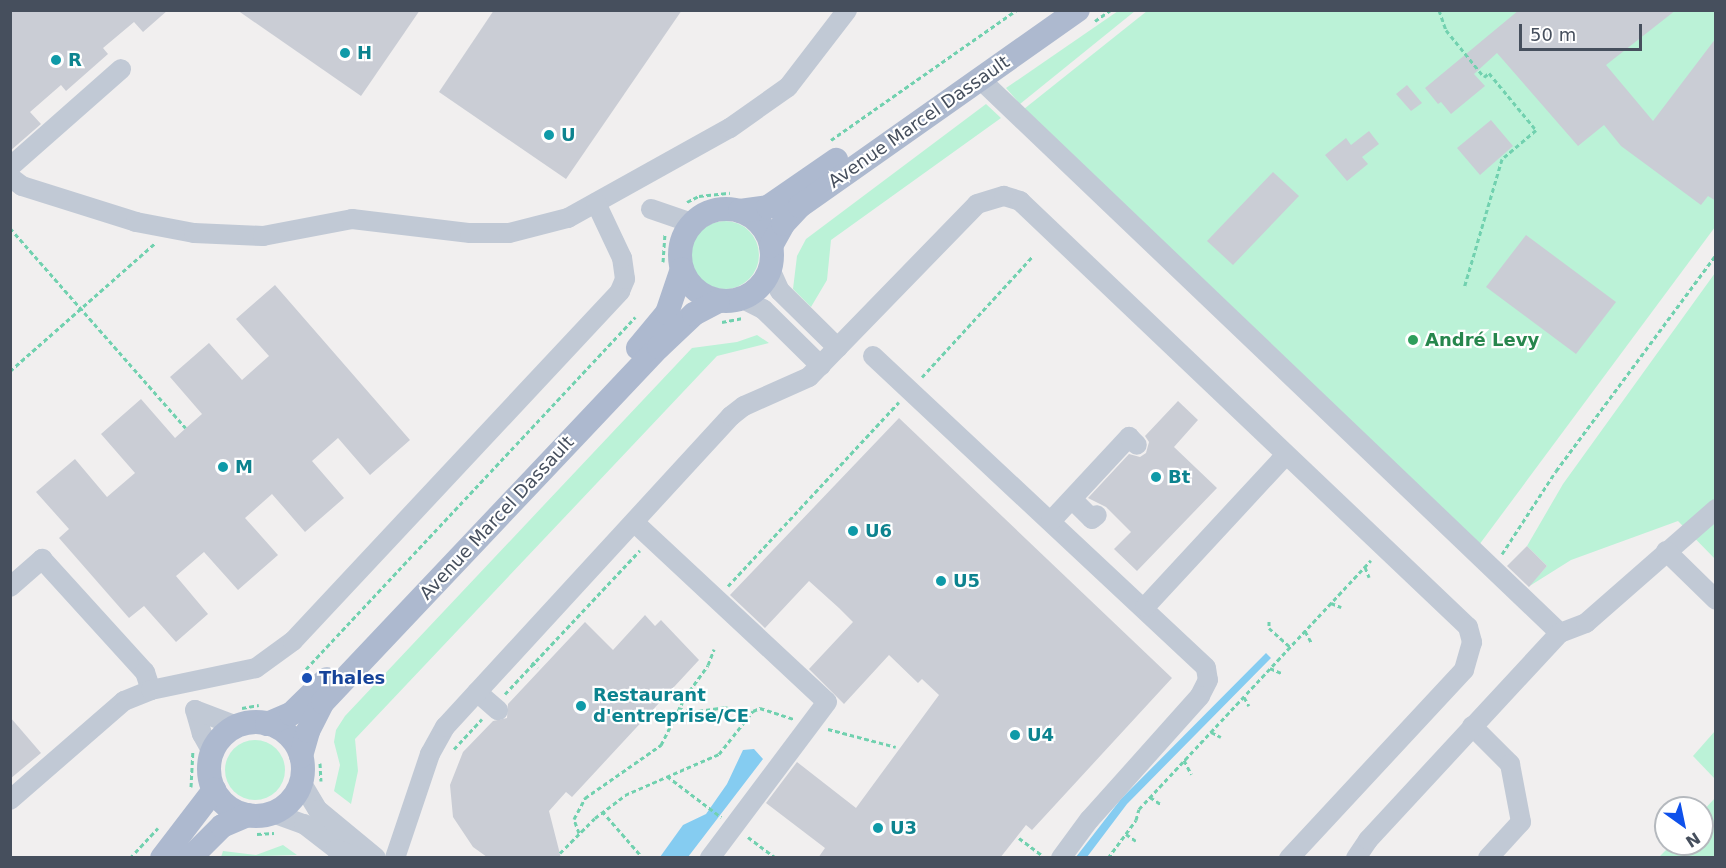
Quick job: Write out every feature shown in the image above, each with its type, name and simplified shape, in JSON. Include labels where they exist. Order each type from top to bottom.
[{"type":"main road","name":"Avenue Marcel Dassault","points":[[740,202],[768,207],[1051,10]]},
{"type":"main road","name":"Avenue Marcel Dassault","points":[[771,258],[783,224],[800,206],[980,79],[1085,17]]},
{"type":"main road","points":[[740,202],[760,224],[771,258],[754,292],[730,300],[695,290],[673,268],[680,246],[682,220],[740,202]]},
{"type":"main road","name":"Avenue Marcel Dassault","points":[[267,724],[291,714],[316,690],[655,330],[667,313],[673,268]]},
{"type":"main road","name":"Avenue Marcel Dassault","points":[[310,784],[311,759],[308,731],[323,702],[694,314],[730,300]]},
{"type":"main road","points":[[310,784],[285,806],[277,822],[248,815],[228,806],[214,790],[210,778],[212,752],[222,736],[237,726],[267,724],[282,730],[311,759]]},
{"type":"main road","points":[[162,858],[214,790]]},
{"type":"main road","points":[[190,858],[222,826],[248,815]]},
{"type":"lane","points":[[10,177],[22,186],[167,228],[263,236],[352,219],[470,233],[509,233],[568,218],[764,106],[802,71],[847,10]]},
{"type":"lane","points":[[10,167],[121,69]]},
{"type":"lane","points":[[980,79],[1560,633]]},
{"type":"lane","points":[[395,858],[435,740],[477,692],[635,523],[731,416],[744,406],[790,388],[821,366],[976,204],[1004,196],[1020,201],[1468,627],[1472,642],[1470,659],[1290,858]]},
{"type":"lane","points":[[10,800],[124,701],[151,690],[256,668],[285,648],[620,291],[625,279],[621,258],[596,203]]},
{"type":"lane","points":[[651,209],[682,220]]},
{"type":"lane","points":[[771,258],[780,291],[838,348]]},
{"type":"lane","points":[[730,300],[765,311],[821,366]]},
{"type":"lane","points":[[873,356],[1198,656],[1206,668],[1208,680],[1200,696],[1089,820],[1060,858]]},
{"type":"lane","points":[[1051,521],[1112,463],[1129,437],[1137,445]]},
{"type":"lane","points":[[1144,607],[1286,455]]},
{"type":"lane","points":[[1072,499],[1092,519],[1097,515]]},
{"type":"lane","points":[[1356,858],[1368,840],[1560,633],[1586,623],[1716,509]]},
{"type":"lane","points":[[635,523],[827,702],[710,858]]},
{"type":"lane","points":[[1666,551],[1716,600]]},
{"type":"lane","points":[[10,587],[42,559],[145,672],[151,690]]},
{"type":"lane","points":[[477,692],[496,709]]},
{"type":"lane","points":[[212,752],[202,734],[195,710],[237,726]]},
{"type":"lane","points":[[1472,726],[1510,764],[1521,822],[1488,858]]},
{"type":"lane","points":[[310,784],[318,810],[376,858]]},
{"type":"lane","points":[[277,822],[304,824],[336,849],[358,858]]},
{"type":"path","points":[[823,146],[1017,10]]},
{"type":"path","points":[[1085,17],[1111,10]]},
{"type":"path","points":[[1438,10],[1446,30],[1484,77],[1489,73],[1536,130],[1502,159],[1464,288]]},
{"type":"path","points":[[673,268],[664,235],[682,220],[683,204],[699,196],[740,202]]},
{"type":"path","points":[[10,228],[82,307],[186,428]]},
{"type":"path","points":[[10,371],[162,237],[167,228]]},
{"type":"path","points":[[1493,569],[1556,471],[1716,255]]},
{"type":"path","points":[[716,598],[1032,257]]},
{"type":"path","points":[[694,314],[723,322],[754,318],[765,311]]},
{"type":"path","points":[[298,678],[639,313]]},
{"type":"path","points":[[447,757],[496,709],[652,538]]},
{"type":"path","points":[[1107,858],[1126,834],[1138,809],[1383,548]]},
{"type":"path","points":[[1365,567],[1369,577]]},
{"type":"path","points":[[1331,603],[1341,607]]},
{"type":"path","points":[[1269,621],[1269,628],[1290,648]]},
{"type":"path","points":[[1305,632],[1311,642]]},
{"type":"path","points":[[579,833],[574,819],[585,798],[661,745],[678,708],[700,681],[714,649]]},
{"type":"path","points":[[1270,668],[1281,673]]},
{"type":"path","points":[[1244,696],[1249,706]]},
{"type":"path","points":[[678,708],[691,711],[725,707],[748,716]]},
{"type":"path","points":[[560,853],[602,811],[646,783],[702,764],[719,754],[739,733],[748,716],[760,708],[810,725],[896,747]]},
{"type":"path","points":[[1211,732],[1221,737]]},
{"type":"path","points":[[310,784],[311,759]]},
{"type":"path","points":[[1184,760],[1191,774]]},
{"type":"path","points":[[1150,796],[1162,806]]},
{"type":"path","points":[[602,811],[643,858]]},
{"type":"path","points":[[222,826],[248,835],[277,822]]},
{"type":"path","points":[[1126,834],[1136,841]]},
{"type":"path","points":[[1019,838],[1045,858]]},
{"type":"green space","points":[[1118,11],[1135,11],[1020,104],[1006,88]]},
{"type":"green space","points":[[1147,11],[1715,11],[1715,227],[1479,545],[1024,109]]},
{"type":"green space","points":[[986,104],[1001,118],[831,240],[827,280],[811,307],[793,289],[797,256],[806,239]]},
{"type":"green space","points":[[725,221],[738,224],[749,231],[756,242],[759,255],[756,268],[749,279],[738,286],[725,289],[712,286],[701,279],[694,268],[691,255],[694,242],[701,231],[712,224]]},
{"type":"green space","points":[[1715,273],[1715,559],[1678,521],[1571,560],[1528,587],[1547,566],[1527,546],[1563,484]]},
{"type":"green space","points":[[757,335],[769,343],[717,356],[355,739],[358,771],[351,804],[334,791],[340,765],[334,742],[336,730],[345,716],[692,348],[737,342]]},
{"type":"green space","points":[[1715,731],[1715,779],[1693,756]]},
{"type":"green space","points":[[255,740],[272,745],[280,753],[285,770],[280,787],[272,795],[255,800],[238,795],[230,787],[225,770],[230,753],[238,745]]},
{"type":"green space","points":[[1714,799],[1715,857],[1659,857],[1714,856]]},
{"type":"green space","points":[[283,845],[297,855],[221,857],[223,851],[256,855]]},
{"type":"water","points":[[1266,653],[1271,658],[1127,804],[1087,857],[1076,857],[1121,799]]},
{"type":"water","points":[[754,749],[763,759],[688,857],[660,857],[683,825],[706,814],[727,784],[743,750]]},
{"type":"building","name":"R","points":[[10,10],[168,10],[143,32],[134,22],[103,48],[108,54],[66,91],[61,85],[30,112],[41,124],[10,151]]},
{"type":"building","name":"H","points":[[237,10],[420,10],[361,96]]},
{"type":"building","name":"U","points":[[494,10],[682,10],[566,179],[439,92]]},
{"type":"building","points":[[1519,10],[1676,10],[1606,65],[1653,121],[1716,38],[1716,201],[1708,196],[1701,205],[1621,146],[1604,125],[1578,146],[1497,53],[1474,74],[1485,86],[1451,114],[1441,102],[1438,104],[1425,88]]},
{"type":"building","points":[[1407,85],[1422,103],[1411,111],[1396,94]]},
{"type":"building","points":[[1491,120],[1513,146],[1480,175],[1457,148]]},
{"type":"building","points":[[1369,131],[1379,144],[1362,157],[1368,164],[1347,181],[1325,155],[1346,138],[1351,145]]},
{"type":"building","points":[[1273,172],[1299,196],[1233,265],[1207,241]]},
{"type":"building","points":[[1526,235],[1616,302],[1576,354],[1486,287]]},
{"type":"building","name":"M","points":[[275,285],[410,440],[370,475],[338,438],[312,461],[344,498],[305,532],[272,494],[245,518],[278,555],[238,590],[204,552],[176,576],[208,614],[176,642],[144,606],[129,618],[59,538],[69,529],[36,492],[75,459],[107,497],[135,473],[101,434],[141,399],[175,438],[202,414],[170,377],[209,343],[242,380],[269,356],[236,319]]},
{"type":"building","name":"Bt","points":[[1178,401],[1198,420],[1174,447],[1217,488],[1137,571],[1114,549],[1131,532],[1106,507],[1088,498],[1129,454],[1140,457],[1146,453],[1149,442],[1145,436]]},
{"type":"building","points":[[899,418],[1172,678],[1032,830],[1026,825],[1000,858],[818,858],[825,848],[766,803],[797,762],[856,808],[939,695],[922,679],[918,683],[889,655],[844,704],[809,669],[853,622],[839,608],[809,581],[765,628],[730,595]]},
{"type":"building","points":[[1527,546],[1547,566],[1529,587],[1507,566]]},
{"type":"building","name":"Restaurant d'entreprise/CE","points":[[645,615],[655,626],[661,620],[699,660],[572,797],[566,792],[549,811],[561,858],[487,857],[473,847],[453,817],[450,785],[463,752],[493,721],[507,718],[508,704],[585,622],[613,650]]},
{"type":"building","points":[[10,717],[41,753],[10,779]]},
{"type":"place","name":"H","points":[[345,53]]},
{"type":"place","name":"R","points":[[56,60]]},
{"type":"place","name":"U","points":[[549,135]]},
{"type":"place","name":"André Levy","points":[[1413,340]]},
{"type":"place","name":"M","points":[[223,467]]},
{"type":"place","name":"Bt","points":[[1156,477]]},
{"type":"place","name":"U6","points":[[853,531]]},
{"type":"place","name":"U5","points":[[941,581]]},
{"type":"place","name":"Thales","points":[[307,678]]},
{"type":"place","name":"Restaurant d'entreprise/CE","points":[[581,706]]},
{"type":"place","name":"U4","points":[[1015,735]]},
{"type":"place","name":"U3","points":[[878,828]]}]
